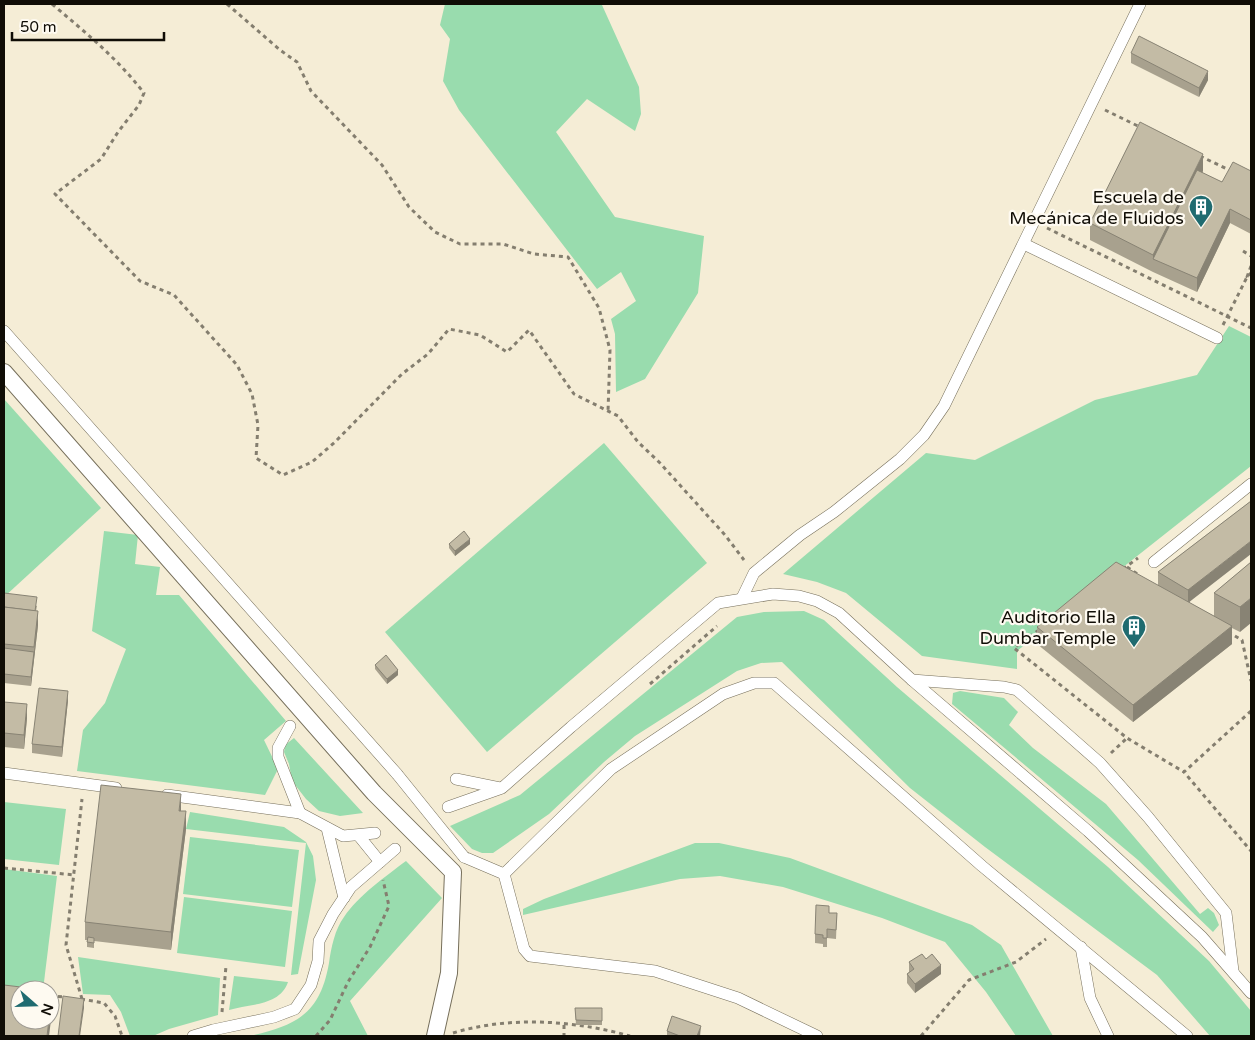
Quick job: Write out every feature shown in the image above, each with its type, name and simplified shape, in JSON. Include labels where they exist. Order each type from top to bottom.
[{"type":"street","points":[[4,372],[374,793],[453,872],[449,972],[435,1036]]},
{"type":"lane","points":[[742,598],[754,573],[800,535],[834,512],[900,460],[924,435],[944,406],[962,373],[1140,4]]},
{"type":"lane","points":[[1024,244],[1217,338]]},
{"type":"lane","points":[[4,331],[397,774],[464,857],[504,874]]},
{"type":"lane","points":[[1154,562],[1251,484]]},
{"type":"lane","points":[[448,807],[502,788],[718,603],[773,594],[799,596],[817,601],[839,613],[912,680],[1088,831],[1202,937],[1251,993]]},
{"type":"lane","points":[[912,680],[1004,687],[1017,690],[1100,763],[1148,817],[1226,914],[1233,971]]},
{"type":"lane","points":[[504,874],[610,769],[723,694],[754,683],[774,683],[982,866],[1187,1036]]},
{"type":"lane","points":[[290,726],[278,748],[278,757],[300,813]]},
{"type":"lane","points":[[4,773],[132,790]]},
{"type":"lane","points":[[456,779],[502,788]]},
{"type":"lane","points":[[152,793],[300,813],[343,836],[375,833]]},
{"type":"lane","points":[[327,828],[344,898]]},
{"type":"lane","points":[[359,836],[380,862]]},
{"type":"lane","points":[[193,1036],[274,1017],[294,1009],[311,985],[318,961],[319,941],[333,914],[351,887],[395,849]]},
{"type":"lane","points":[[504,874],[524,949],[530,956],[655,971],[738,998],[817,1036]]},
{"type":"lane","points":[[1081,947],[1090,998],[1108,1036]]},
{"type":"path","points":[[52,4],[105,48],[121,64],[144,93],[139,105],[118,132],[101,160],[55,194],[140,282],[174,295],[237,365],[252,394],[258,425],[256,458],[283,475],[312,462],[368,410],[402,374],[428,354],[449,329],[480,335],[507,352],[529,330],[574,394],[618,416],[638,442],[666,469],[725,535],[754,573]]},
{"type":"path","points":[[227,4],[297,62],[312,91],[382,165],[409,207],[435,232],[460,244],[503,244],[534,254],[568,258],[599,308],[610,350],[608,412]]},
{"type":"path","points":[[1091,103],[1147,130]]},
{"type":"path","points":[[1197,154],[1231,171]]},
{"type":"path","points":[[1045,227],[1251,328]]},
{"type":"path","points":[[1243,251],[1251,256]]},
{"type":"path","points":[[1217,338],[1251,266]]},
{"type":"path","points":[[1247,277],[1251,273]]},
{"type":"path","points":[[1247,277],[1251,279]]},
{"type":"path","points":[[1119,572],[1142,555]]},
{"type":"path","points":[[1127,567],[1142,578]]},
{"type":"path","points":[[1046,625],[1014,648],[1127,738],[1184,772],[1251,852]]},
{"type":"path","points":[[1226,631],[1242,640],[1251,681]]},
{"type":"path","points":[[1184,772],[1251,711]]},
{"type":"path","points":[[1100,763],[1127,738]]},
{"type":"path","points":[[82,1000],[66,945],[83,796]]},
{"type":"path","points":[[4,868],[75,875]]},
{"type":"path","points":[[316,1036],[330,1020],[348,982],[370,947],[389,906],[383,880]]},
{"type":"path","points":[[921,1036],[969,980],[1016,962],[1059,929]]},
{"type":"path","points":[[222,1018],[226,966]]},
{"type":"path","points":[[60,997],[68,998]]},
{"type":"path","points":[[77,998],[104,1003],[115,1016],[122,1036]]},
{"type":"path","points":[[444,1036],[482,1024],[541,1022],[608,1030],[630,1036]]},
{"type":"path","points":[[564,1025],[564,1036]]},
{"type":"green space","points":[[445,4],[602,5],[639,87],[641,114],[635,131],[587,99],[556,132],[615,217],[704,236],[698,293],[645,379],[616,392],[615,334],[611,319],[636,301],[621,272],[597,289],[459,110],[443,81],[450,39],[440,25]]},
{"type":"green space","points":[[1229,326],[1251,337],[1251,466],[1017,651],[1017,669],[922,656],[846,593],[817,582],[783,574],[926,453],[975,460],[1095,400],[1197,375]]},
{"type":"green space","points":[[4,399],[101,508],[4,597]]},
{"type":"green space","points":[[604,443],[707,563],[487,752],[385,632]]},
{"type":"green space","points":[[104,531],[138,535],[135,564],[160,567],[156,595],[179,595],[286,721],[264,740],[278,769],[265,795],[77,771],[83,730],[105,703],[126,649],[92,631]]},
{"type":"green space","points":[[804,611],[824,620],[897,687],[1108,867],[1209,961],[1251,1011],[1251,1036],[1210,1036],[1157,975],[985,847],[910,788],[782,662],[761,663],[737,671],[635,736],[604,762],[549,814],[493,853],[482,853],[472,849],[450,826],[520,795],[737,617],[764,612]]},
{"type":"green space","points":[[960,691],[1004,698],[1018,712],[1009,725],[1033,748],[1106,804],[1200,914],[1208,908],[1214,913],[1219,925],[1213,932],[1138,860],[952,704],[953,693]]},
{"type":"green space","points":[[294,738],[363,813],[340,816],[319,811],[306,799],[292,781],[289,764],[284,752],[285,745]]},
{"type":"green space","points":[[4,802],[66,809],[59,865],[4,859]]},
{"type":"green space","points":[[190,812],[284,827],[306,842],[313,856],[316,880],[298,974],[291,975],[306,843],[186,829]]},
{"type":"green space","points":[[190,837],[299,850],[292,907],[183,894]]},
{"type":"green space","points":[[695,843],[719,843],[790,858],[972,925],[1001,945],[1053,1036],[1016,1036],[986,992],[945,942],[882,918],[783,887],[720,876],[680,879],[523,915],[523,909],[544,899]]},
{"type":"green space","points":[[406,861],[442,898],[350,1001],[368,1036],[250,1036],[293,1022],[312,1006],[325,980],[334,939],[341,922],[364,894]]},
{"type":"green space","points":[[4,869],[57,876],[44,980],[10,980],[10,987],[4,987]]},
{"type":"green space","points":[[184,897],[292,911],[285,967],[177,953]]},
{"type":"green space","points":[[78,957],[220,978],[218,1015],[169,1029],[153,1036],[130,1036],[121,1012],[110,995],[83,994]]},
{"type":"green space","points":[[234,976],[288,982],[284,990],[271,1000],[229,1010]]},
{"type":"building","points":[[1139,36],[1208,71],[1199,88],[1131,53]]},
{"type":"building","points":[[1140,122],[1203,154],[1153,255],[1090,223]]},
{"type":"building","name":"Escuela de Mecánica de Fluidos","points":[[1233,162],[1251,171],[1251,220],[1230,209],[1197,278],[1153,259],[1197,170],[1222,182]]},
{"type":"building","points":[[1251,501],[1251,541],[1188,590],[1158,572]]},
{"type":"building","points":[[464,531],[470,539],[455,551],[449,544]]},
{"type":"building","name":"Auditorio Ella Dumbar Temple","points":[[1116,562],[1232,626],[1133,705],[1037,627]]},
{"type":"building","points":[[1251,562],[1251,598],[1240,607],[1214,593]]},
{"type":"building","points":[[4,593],[37,597],[35,611],[4,607]]},
{"type":"building","points":[[4,607],[38,611],[34,647],[4,644]]},
{"type":"building","points":[[4,648],[34,652],[31,677],[4,674]]},
{"type":"building","points":[[386,655],[398,670],[387,679],[375,665]]},
{"type":"building","points":[[39,688],[68,691],[62,747],[32,744]]},
{"type":"building","points":[[4,702],[27,704],[24,735],[4,733]]},
{"type":"building","points":[[101,785],[181,794],[179,811],[186,811],[171,932],[85,922]]},
{"type":"building","points":[[816,905],[829,906],[829,913],[837,913],[836,930],[827,929],[827,938],[823,938],[823,935],[815,934]]},
{"type":"building","points":[[88,937],[94,938],[94,943],[87,942]]},
{"type":"building","points":[[922,954],[926,959],[932,954],[941,965],[915,984],[907,974],[914,969],[909,962]]},
{"type":"building","points":[[4,985],[10,986],[10,1030],[48,1030],[47,1036],[4,1036]]},
{"type":"building","points":[[63,996],[84,999],[79,1036],[58,1036]]},
{"type":"building","points":[[575,1008],[602,1008],[602,1021],[576,1020]]},
{"type":"building","points":[[672,1016],[701,1026],[697,1036],[680,1036],[667,1031]]},
{"type":"place","name":"Escuela de Mecánica de Fluidos","points":[[1201,228]]},
{"type":"place","name":"Auditorio Ella Dumbar Temple","points":[[1134,648]]}]
